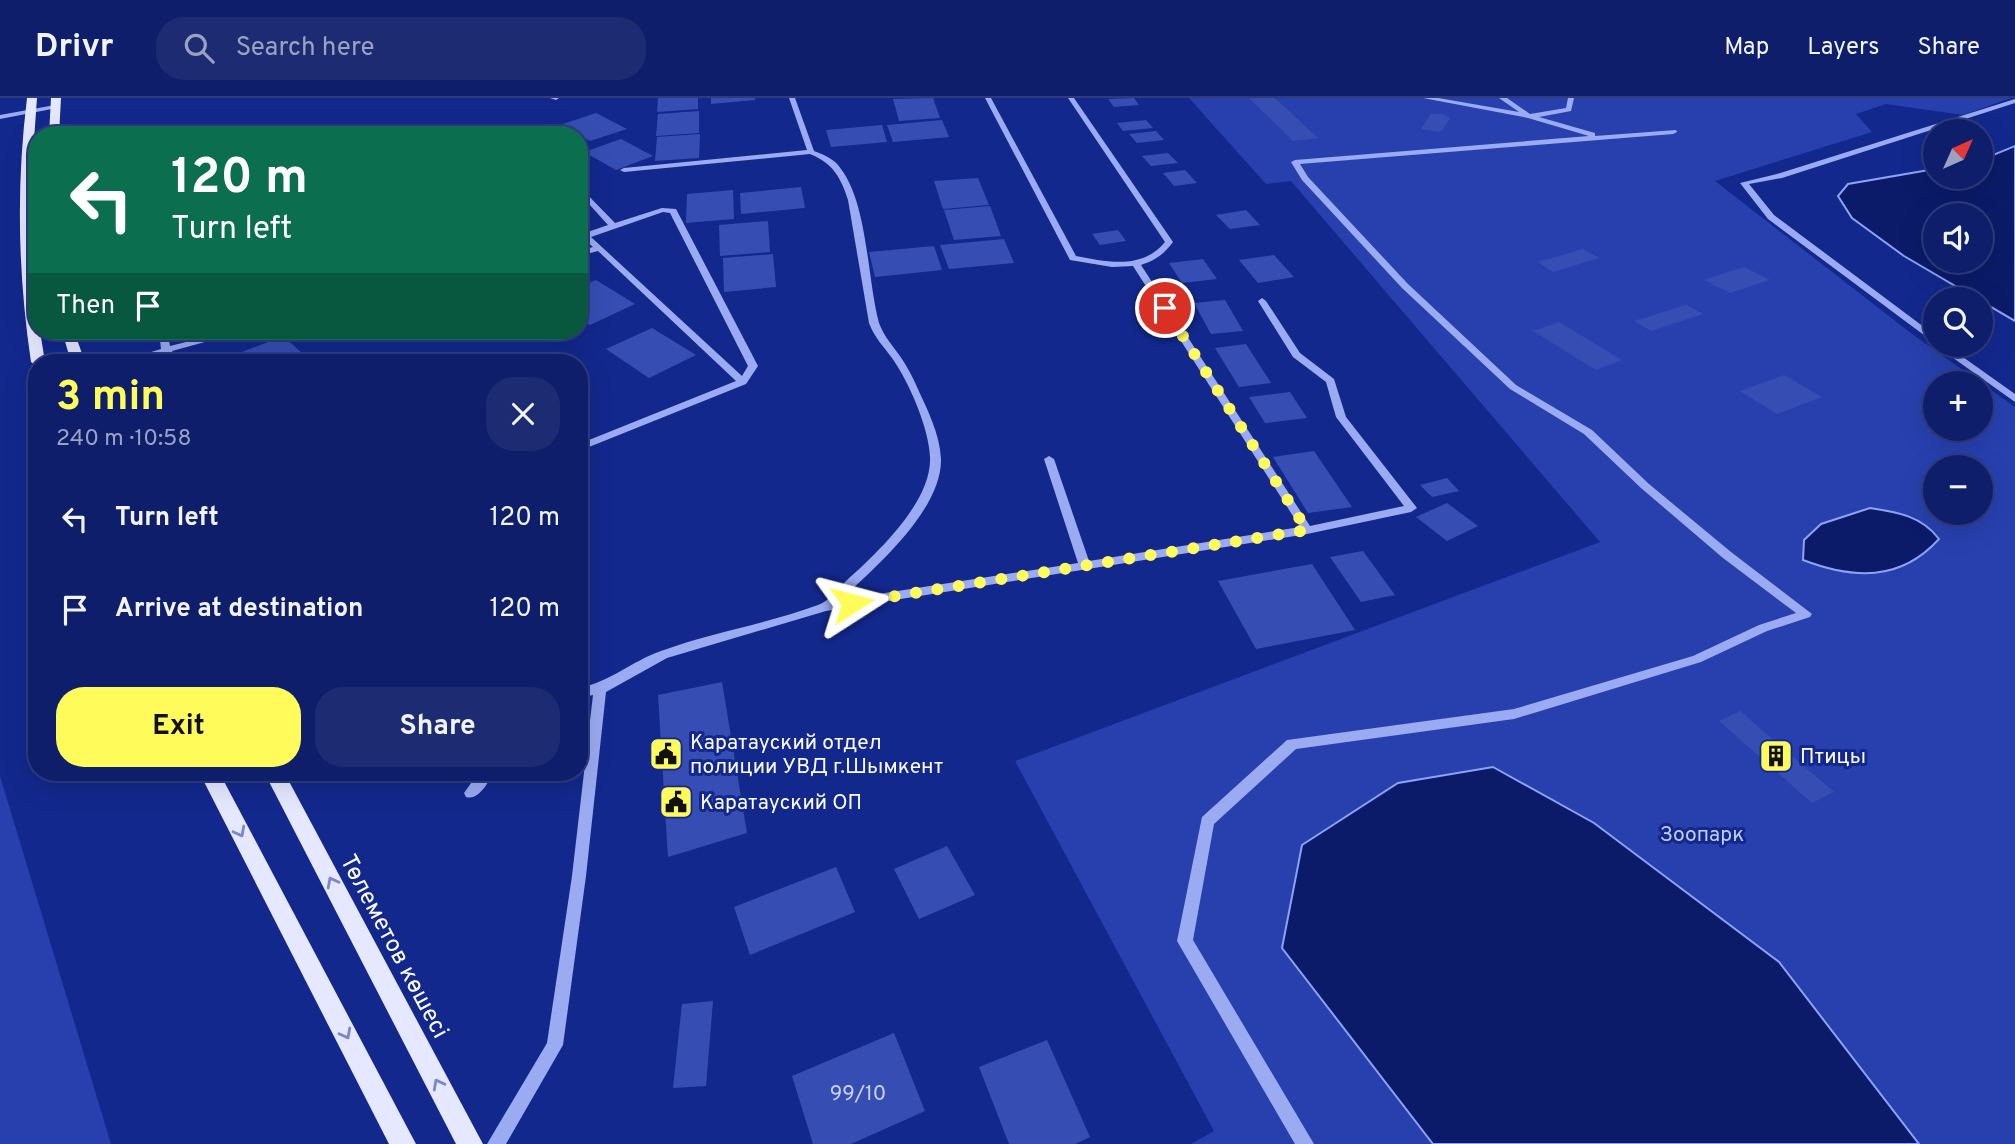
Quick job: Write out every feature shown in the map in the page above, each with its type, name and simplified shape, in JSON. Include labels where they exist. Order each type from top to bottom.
[{"type":"main road","points":[[29,126],[32,98]]},
{"type":"main road","points":[[55,126],[56,102]]},
{"type":"main road","points":[[28,142],[23,221],[28,298]]},
{"type":"main road","points":[[214,781],[403,1144]]},
{"type":"main road","name":"Төлеметов көшесі","points":[[279,781],[470,1144]]},
{"type":"street","points":[[792,98],[811,152]]},
{"type":"street","points":[[988,98],[1073,258],[1112,265],[1136,264],[1164,251],[1169,242],[1071,98]]},
{"type":"street","points":[[1426,98],[1529,116],[1599,137]]},
{"type":"street","points":[[1502,98],[1529,116],[1569,110],[1570,98]]},
{"type":"street","points":[[1923,331],[1771,217],[1744,183],[1779,176],[2015,101]]},
{"type":"street","points":[[0,117],[56,102]]},
{"type":"street","points":[[1305,1144],[1185,941],[1207,821],[1292,744],[1514,714],[1696,659],[1763,628],[1805,614],[1727,555],[1645,486],[1588,432],[1513,387],[1405,286],[1305,178],[1295,162],[1673,132]]},
{"type":"street","points":[[624,170],[811,152],[827,159],[839,171],[850,197],[875,327],[899,361],[927,425],[936,464],[925,501],[888,547],[825,607]]},
{"type":"street","points":[[588,198],[614,227]]},
{"type":"street","points":[[588,235],[662,210],[673,211],[753,366],[743,382],[588,443]]},
{"type":"street","points":[[588,241],[743,382]]},
{"type":"street","points":[[588,252],[597,249]]},
{"type":"street","points":[[1136,264],[1307,530]]},
{"type":"street","points":[[588,691],[600,689],[663,655],[825,607],[1307,530],[1411,508],[1341,416],[1331,381],[1296,355],[1262,300]]},
{"type":"street","points":[[164,340],[168,354]]},
{"type":"street","points":[[153,354],[195,340]]},
{"type":"street","points":[[1957,357],[2015,399]]},
{"type":"street","points":[[1049,459],[1085,565]]},
{"type":"street","points":[[496,1144],[555,1045],[579,876],[600,689]]},
{"type":"street","points":[[471,793],[480,781]]},
{"type":"green space","name":"Зоопарк","points":[[1189,98],[2011,98],[1963,115],[1886,104],[1856,114],[1872,132],[1715,181],[1923,342],[1923,357],[1944,357],[1964,371],[1923,371],[1923,441],[1993,441],[1993,391],[2015,407],[2015,1144],[1191,1144],[1214,1131],[1015,761],[1600,542],[1291,181],[1266,184]]},
{"type":"green space","points":[[0,776],[111,1144],[0,1144]]},
{"type":"shaded area","points":[[2015,146],[2015,321],[1993,308],[1993,287],[1957,287],[1933,273],[1993,273],[1993,203],[1923,203],[1923,267],[1852,218],[1838,196],[1848,184],[1923,171],[1923,189],[1993,189],[1993,155]]},
{"type":"shaded area","points":[[1870,508],[1917,520],[1939,539],[1924,553],[1892,570],[1875,573],[1840,571],[1803,560],[1804,540],[1821,524]]},
{"type":"shaded area","points":[[1493,767],[1594,823],[1779,962],[1919,1144],[1433,1144],[1282,948],[1302,845],[1398,783]]},
{"type":"building","points":[[658,98],[698,98],[698,109],[657,112]]},
{"type":"building","points":[[711,98],[755,98],[755,100],[711,104]]},
{"type":"building","points":[[933,98],[940,118],[899,121],[893,99]]},
{"type":"building","points":[[1134,98],[1139,105],[1114,107],[1108,99]]},
{"type":"building","points":[[1249,98],[1275,98],[1318,138],[1293,141]]},
{"type":"building","points":[[699,111],[699,133],[656,136],[658,114]]},
{"type":"building","points":[[596,113],[627,129],[590,141],[588,126],[560,125]]},
{"type":"building","points":[[1431,114],[1442,114],[1450,118],[1441,132],[1421,129]]},
{"type":"building","points":[[942,120],[949,137],[893,142],[887,125]]},
{"type":"building","points":[[1146,120],[1153,128],[1123,131],[1117,123]]},
{"type":"building","points":[[882,125],[887,142],[831,147],[826,130]]},
{"type":"building","points":[[1156,131],[1164,140],[1137,143],[1129,134]]},
{"type":"building","points":[[700,134],[699,158],[655,161],[657,137]]},
{"type":"building","points":[[621,139],[653,156],[616,170],[588,154],[588,151]]},
{"type":"building","points":[[1168,153],[1178,163],[1151,166],[1142,156]]},
{"type":"building","points":[[1185,170],[1197,183],[1174,186],[1163,173]]},
{"type":"building","points":[[978,178],[989,205],[943,209],[934,181]]},
{"type":"building","points":[[801,187],[805,208],[741,214],[740,193]]},
{"type":"building","points":[[733,190],[734,219],[686,223],[687,194]]},
{"type":"building","points":[[990,206],[1001,236],[954,240],[944,210]]},
{"type":"building","points":[[1246,210],[1260,225],[1230,229],[1216,215]]},
{"type":"building","points":[[768,221],[770,252],[720,256],[719,225]]},
{"type":"building","points":[[1118,230],[1126,241],[1100,245],[1092,234]]},
{"type":"building","points":[[1004,239],[1014,263],[949,269],[940,245]]},
{"type":"building","points":[[934,246],[942,270],[875,277],[869,252]]},
{"type":"building","points":[[1583,249],[1599,258],[1553,272],[1538,262]]},
{"type":"building","points":[[773,254],[776,287],[724,292],[723,258]]},
{"type":"building","points":[[1274,255],[1294,277],[1258,283],[1239,260]]},
{"type":"building","points":[[1203,259],[1217,279],[1182,283],[1169,263]]},
{"type":"building","points":[[1744,267],[1770,280],[1730,293],[1704,280]]},
{"type":"building","points":[[596,280],[635,304],[590,325],[588,283]]},
{"type":"building","points":[[1225,300],[1243,331],[1211,334],[1194,303]]},
{"type":"building","points":[[1686,305],[1703,314],[1651,331],[1634,321]]},
{"type":"building","points":[[1559,322],[1622,360],[1596,370],[1533,331]]},
{"type":"building","points":[[652,328],[696,355],[649,378],[606,349]]},
{"type":"building","points":[[273,340],[287,340],[303,354],[237,354]]},
{"type":"building","points":[[1246,344],[1271,383],[1239,387],[1215,348]]},
{"type":"building","points":[[1784,375],[1822,397],[1777,414],[1740,391]]},
{"type":"building","points":[[1290,392],[1307,418],[1265,423],[1249,397]]},
{"type":"building","points":[[1314,451],[1352,507],[1308,513],[1273,457]]},
{"type":"building","points":[[1447,478],[1459,491],[1432,497],[1420,485]]},
{"type":"building","points":[[1447,503],[1478,526],[1447,541],[1416,517]]},
{"type":"building","points":[[1363,551],[1395,595],[1361,602],[1330,557]]},
{"type":"building","points":[[1312,564],[1355,630],[1256,649],[1218,581]]},
{"type":"building","points":[[722,682],[747,833],[668,857],[658,695]]},
{"type":"building","name":"Птицы","points":[[1740,711],[1834,792],[1812,803],[1719,721]]},
{"type":"building","points":[[947,846],[975,895],[919,919],[894,869]]},
{"type":"building","points":[[836,867],[855,912],[750,955],[734,907]]},
{"type":"building","points":[[713,1001],[706,1086],[673,1088],[682,1004]]},
{"type":"building","points":[[894,1033],[925,1111],[851,1144],[813,1144],[792,1076]]},
{"type":"building","points":[[1047,1040],[1090,1137],[1075,1144],[1009,1144],[979,1067]]},
{"type":"place","name":"Каратауский отдел полиции УВД г.Шымкент","points":[[666,754]]},
{"type":"place","name":"Птицы","points":[[1776,756]]},
{"type":"place","name":"Каратауский ОП","points":[[676,802]]},
{"type":"route","points":[[852,603],[1307,530],[1165,308]]}]
